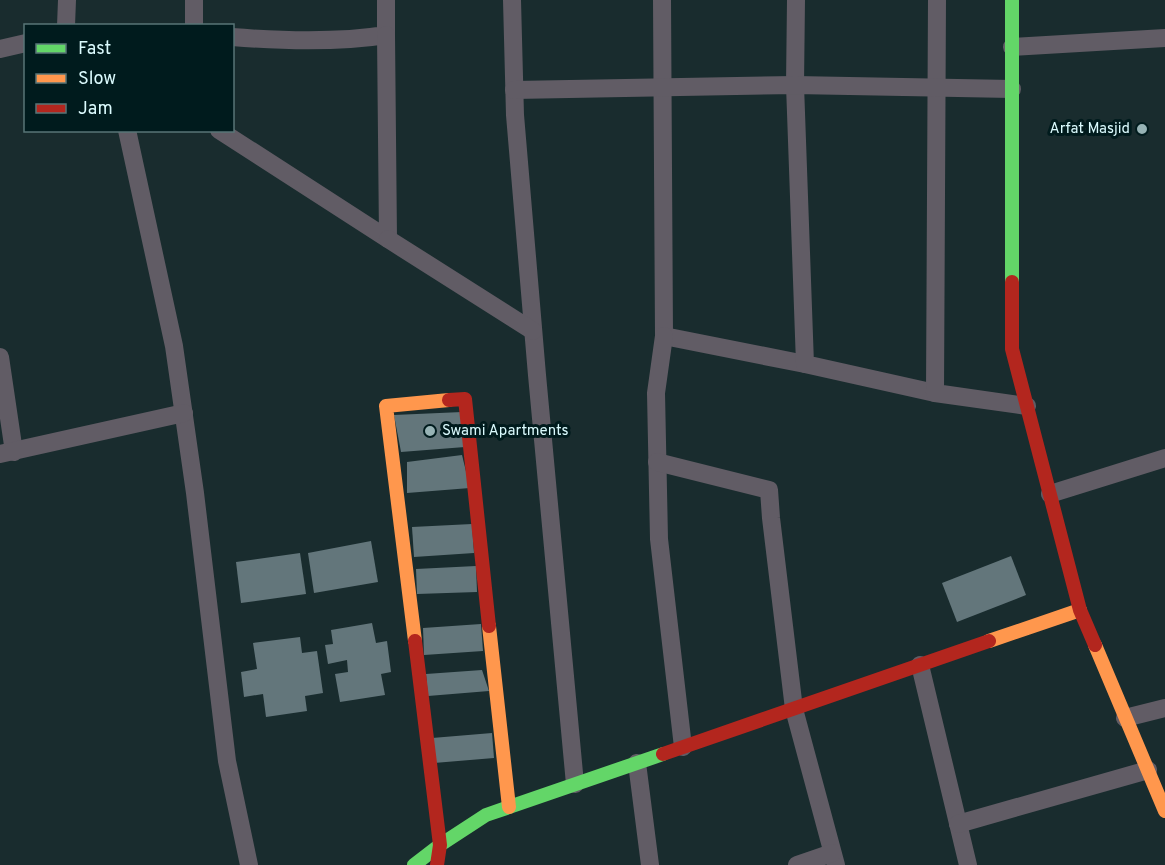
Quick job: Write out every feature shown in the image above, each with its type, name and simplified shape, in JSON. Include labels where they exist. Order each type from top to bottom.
[{"type":"street","points":[[66,0],[66,24]]},
{"type":"street","points":[[194,0],[194,24]]},
{"type":"street","points":[[386,0],[388,239]]},
{"type":"street","points":[[512,0],[514,90],[533,331],[575,784]]},
{"type":"street","points":[[662,0],[664,336],[656,393],[658,539],[683,747]]},
{"type":"street","points":[[796,0],[795,85],[805,364]]},
{"type":"street","points":[[935,393],[937,0]]},
{"type":"street","points":[[1012,0],[1012,349],[1080,610],[1165,811]]},
{"type":"street","points":[[234,37],[277,41],[368,38],[386,35]]},
{"type":"street","points":[[1012,47],[1165,38]]},
{"type":"street","points":[[0,49],[24,43]]},
{"type":"street","points":[[514,90],[795,85],[1012,89]]},
{"type":"street","points":[[127,132],[174,346],[227,761],[249,865]]},
{"type":"street","points":[[222,132],[533,331]]},
{"type":"street","points":[[664,336],[935,393],[1027,406]]},
{"type":"street","points":[[0,357],[7,453],[184,413]]},
{"type":"street","points":[[437,865],[440,845],[386,406],[465,399],[509,807]]},
{"type":"street","points":[[1050,494],[1165,458]]},
{"type":"street","points":[[657,462],[769,490],[794,709],[834,859],[796,865]]},
{"type":"street","points":[[414,865],[486,815],[1080,610]]},
{"type":"street","points":[[920,665],[968,865]]},
{"type":"street","points":[[1125,718],[1165,708]]},
{"type":"street","points":[[637,763],[650,865]]},
{"type":"street","points":[[958,824],[1148,770]]},
{"type":"building","name":"Swami Apartments","points":[[462,412],[465,447],[401,452],[394,415]]},
{"type":"building","points":[[462,455],[470,488],[407,493],[407,462]]},
{"type":"building","points":[[472,524],[474,553],[414,557],[412,527]]},
{"type":"building","points":[[371,541],[378,582],[314,593],[308,553]]},
{"type":"building","points":[[300,553],[306,594],[241,603],[236,562]]},
{"type":"building","points":[[1011,556],[1026,595],[957,622],[942,583]]},
{"type":"building","points":[[476,566],[477,592],[417,594],[416,569]]},
{"type":"building","points":[[372,623],[376,643],[387,641],[391,672],[381,674],[385,695],[340,702],[335,674],[348,672],[347,660],[328,664],[325,645],[333,644],[331,630]]},
{"type":"building","points":[[481,624],[483,651],[424,655],[423,628]]},
{"type":"building","points":[[300,637],[302,653],[317,651],[323,693],[305,696],[307,711],[266,717],[263,694],[244,697],[241,672],[257,669],[253,643]]},
{"type":"building","points":[[482,670],[489,691],[428,696],[426,674]]},
{"type":"building","points":[[492,733],[494,758],[434,763],[432,738]]},
{"type":"traffic: fast","points":[[1012,0],[1012,282]]},
{"type":"traffic: fast","points":[[414,865],[486,815],[663,754]]},
{"type":"traffic: slow","points":[[415,641],[386,406],[449,400]]},
{"type":"traffic: slow","points":[[989,641],[1080,610]]},
{"type":"traffic: slow","points":[[489,626],[509,807]]},
{"type":"traffic: slow","points":[[1095,645],[1165,811]]},
{"type":"traffic: jam","points":[[1012,282],[1012,349],[1080,610],[1095,645]]},
{"type":"traffic: jam","points":[[449,400],[465,399],[489,626]]},
{"type":"traffic: jam","points":[[415,641],[440,845],[437,865]]},
{"type":"traffic: jam","points":[[663,754],[989,641]]},
{"type":"place","name":"Arfat Masjid","points":[[1142,129]]},
{"type":"place","name":"Swami Apartments","points":[[430,431]]}]
